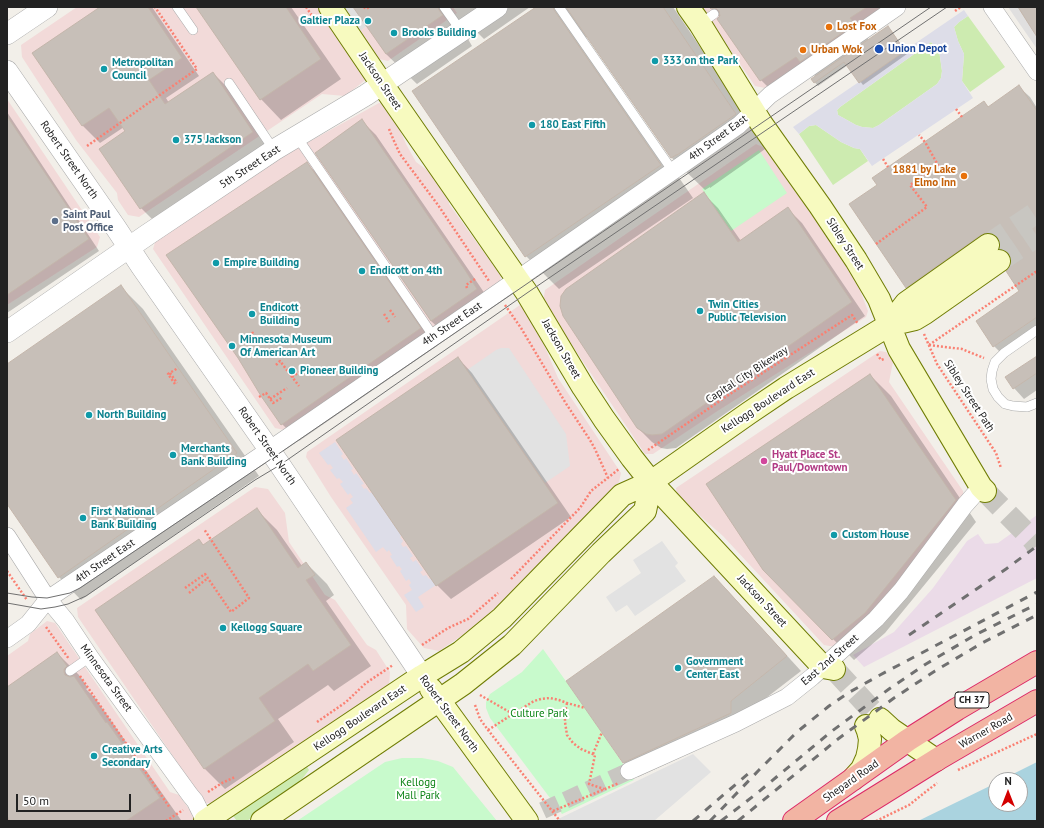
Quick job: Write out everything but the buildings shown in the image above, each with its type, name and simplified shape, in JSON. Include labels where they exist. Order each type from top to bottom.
[{"type":"highway","name":"CH 37","points":[[908,740],[1037,662]]},
{"type":"highway","name":"Warner Road","points":[[938,770],[1037,701]]},
{"type":"highway","name":"Shepard Road","points":[[794,821],[908,740]]},
{"type":"highway","points":[[838,821],[938,770]]},
{"type":"main road","name":"Jackson Street","points":[[330,7],[535,304],[591,400],[612,430],[651,482],[827,671]]},
{"type":"main road","name":"Sibley Street","points":[[701,15],[754,112],[856,260],[879,299],[899,349],[983,489]]},
{"type":"main road","name":"Kellogg Boulevard East","points":[[205,821],[422,676],[462,652],[502,618],[622,495],[651,482],[786,388],[889,325],[906,303],[993,253]]},
{"type":"main road","points":[[262,821],[476,674],[512,645],[601,553],[645,511],[651,482]]},
{"type":"main road","name":"Robert Street North","points":[[422,676],[527,821]]},
{"type":"main road","points":[[850,781],[862,769],[867,758],[870,739],[868,731],[873,722],[892,730],[908,740],[938,770]]},
{"type":"street","points":[[7,34],[47,7]]},
{"type":"street","name":"5th Street East","points":[[7,332],[129,247],[274,150],[366,95],[497,7]]},
{"type":"street","name":"4th Street East","points":[[7,639],[28,624],[48,599],[434,337],[739,124],[754,112],[770,95],[897,7]]},
{"type":"street","points":[[992,7],[1037,72]]},
{"type":"street","name":"Robert Street North","points":[[7,71],[269,450],[422,676]]},
{"type":"street","name":"East 2nd Street","points":[[629,771],[736,723],[787,697],[827,671],[901,591],[965,506],[983,489]]},
{"type":"street","name":"Minnesota Street","points":[[7,536],[48,599],[66,621],[90,657],[195,802],[205,821]]},
{"type":"lane","points":[[177,7],[193,30]]},
{"type":"lane","points":[[444,7],[461,31]]},
{"type":"lane","points":[[559,7],[672,170]]},
{"type":"lane","points":[[229,83],[274,150]]},
{"type":"lane","points":[[296,137],[434,337]]},
{"type":"lane","points":[[1037,330],[1004,353],[995,362],[991,379],[993,389],[1005,404],[1026,408],[1037,403]]},
{"type":"lane","points":[[72,669],[90,657]]},
{"type":"path","points":[[87,146],[197,69],[155,7]]},
{"type":"path","points":[[364,7],[366,9],[369,7]]},
{"type":"path","points":[[955,11],[962,7]]},
{"type":"path","points":[[956,109],[962,117]]},
{"type":"path","points":[[876,244],[927,207],[910,185],[938,165],[919,134]]},
{"type":"path","points":[[883,159],[888,167]]},
{"type":"path","points":[[929,345],[1037,271]]},
{"type":"path","points":[[467,288],[466,286],[475,278]]},
{"type":"path","points":[[390,310],[395,317]]},
{"type":"path","points":[[384,314],[389,322]]},
{"type":"path","name":"Capital City Bikeway","points":[[650,449],[727,396],[852,315]]},
{"type":"path","points":[[252,332],[257,340]]},
{"type":"path","name":"Sibley Street Path","points":[[924,333],[937,364],[996,453],[1001,468]]},
{"type":"path","points":[[929,345],[962,349]]},
{"type":"path","points":[[276,365],[280,361],[298,386]]},
{"type":"path","points":[[176,383],[168,374],[178,368]]},
{"type":"path","points":[[292,377],[305,368]]},
{"type":"path","points":[[270,399],[280,392]]},
{"type":"path","points":[[259,397],[266,393],[273,403],[282,397]]},
{"type":"path","points":[[510,582],[580,508],[591,491],[618,470]]},
{"type":"path","points":[[185,588],[205,574],[231,612],[250,598],[204,529]]},
{"type":"path","points":[[7,571],[19,588]]},
{"type":"path","points":[[189,593],[208,578]]},
{"type":"path","points":[[421,646],[448,628],[468,619],[499,592]]},
{"type":"path","points":[[50,631],[72,669],[170,808]]},
{"type":"path","points":[[330,713],[346,702],[366,682],[386,669]]},
{"type":"path","points":[[480,695],[513,714]]},
{"type":"path","points":[[488,730],[534,701],[541,699],[554,699],[585,708]]},
{"type":"path","points":[[567,703],[565,712],[567,735],[573,743],[593,754]]},
{"type":"path","points":[[475,705],[480,719],[488,730],[560,821]]},
{"type":"path","points":[[602,732],[593,754],[595,755],[589,784],[605,789]]},
{"type":"path","points":[[957,771],[1037,734]]},
{"type":"path","points":[[876,821],[909,805],[938,770]]},
{"type":"path","points":[[207,793],[222,783],[236,777]]},
{"type":"path","points":[[166,821],[186,807]]},
{"type":"shaded area","points":[[77,7],[317,7],[368,78],[345,96],[322,94],[139,217],[128,215],[118,200],[117,193],[76,140],[22,57],[21,45]]},
{"type":"shaded area","name":"Galtier Plaza","points":[[343,7],[395,7],[360,31]]},
{"type":"shaded area","name":"Brooks Building","points":[[395,7],[453,7],[457,13],[388,61],[379,59],[360,31]]},
{"type":"shaded area","points":[[701,7],[883,7],[765,88],[755,86]]},
{"type":"shaded area","points":[[1008,7],[1037,7],[1037,49]]},
{"type":"shaded area","points":[[964,10],[968,16],[954,27],[964,54],[962,81],[973,98],[872,166],[860,149],[841,142],[816,125],[809,126],[799,134],[793,127]],"holes":[[[931,42],[939,50],[942,71],[941,78],[937,84],[879,125],[873,128],[862,127],[838,115],[837,110],[840,107]]]},
{"type":"shaded area","points":[[7,99],[100,237],[97,247],[7,305]]},
{"type":"shaded area","points":[[379,103],[385,104],[396,121],[416,162],[434,175],[448,195],[449,204],[501,276],[500,281],[284,430],[275,428],[153,249],[156,239],[251,174]]},
{"type":"shaded area","name":"Twin Cities Public Television","points":[[756,144],[763,147],[852,270],[868,311],[866,317],[716,412],[653,454],[645,454],[543,302],[545,290]]},
{"type":"shaded area","points":[[520,305],[524,306],[537,328],[558,378],[621,473],[619,482],[485,620],[439,651],[424,648],[407,629],[406,605],[331,497],[306,457],[307,452]]},
{"type":"shaded area","points":[[501,348],[509,348],[566,434],[570,466],[545,483],[467,370]]},
{"type":"shaded area","name":"Custom House","points":[[880,351],[886,352],[893,362],[889,382],[963,491],[964,498],[870,617],[835,647],[824,645],[723,536],[677,495],[676,488]]},
{"type":"shaded area","points":[[335,442],[343,454],[341,456],[344,460],[346,458],[353,469],[351,470],[354,475],[356,473],[364,484],[361,485],[370,493],[372,492],[402,535],[400,537],[403,541],[401,544],[403,547],[406,546],[413,556],[410,558],[413,562],[416,560],[423,570],[420,572],[423,576],[426,575],[429,579],[431,578],[436,585],[418,597],[424,607],[416,612],[404,595],[412,590],[409,585],[411,583],[409,579],[406,581],[400,571],[402,569],[399,566],[397,567],[390,556],[392,555],[389,550],[387,552],[383,547],[376,552],[346,508],[353,503],[350,499],[353,497],[350,493],[348,495],[340,484],[343,482],[339,478],[337,479],[330,470],[333,468],[330,464],[328,465],[319,453]]},
{"type":"shaded area","name":"Kellogg Square","points":[[255,487],[268,489],[285,513],[289,542],[325,595],[335,600],[367,645],[376,650],[390,672],[389,687],[219,804],[205,803],[78,617],[77,608]]},
{"type":"shaded area","points":[[1037,515],[1037,578],[864,667],[853,655],[894,632],[933,588],[967,541],[978,534],[985,544],[998,543]]},
{"type":"shaded area","points":[[662,541],[678,563],[675,566],[686,581],[635,616],[627,605],[616,612],[606,597],[641,573],[633,560]]},
{"type":"shaded area","points":[[47,621],[55,623],[170,792],[179,795],[194,816],[194,821],[7,821],[7,656],[28,641],[30,634]]},
{"type":"shaded area","points":[[693,754],[711,772],[654,821],[554,821]]},
{"type":"green space","points":[[968,16],[1005,67],[970,92],[962,81],[964,54],[954,27]]},
{"type":"green space","points":[[931,42],[939,50],[942,71],[941,78],[937,84],[873,128],[856,125],[838,115],[837,110],[840,107]]},
{"type":"green space","points":[[816,125],[841,142],[860,149],[868,161],[833,185],[799,134],[809,126]]},
{"type":"green space","points":[[759,150],[787,193],[731,231],[702,189]]},
{"type":"green space","name":"Culture Park","points":[[543,649],[634,780],[562,814],[490,718],[486,708],[486,702],[490,694],[522,672]]},
{"type":"green space","name":"Kellogg Mall Park","points":[[402,758],[422,758],[438,761],[453,767],[497,821],[297,821],[385,762]]},
{"type":"green space","points":[[306,765],[309,770],[296,787],[247,821],[237,821],[233,816]]},
{"type":"water","points":[[1037,762],[1037,821],[918,821],[988,787],[988,812],[1028,812],[1028,772],[1017,772]]},
{"type":"tunnel","points":[[988,245],[1037,212]]},
{"type":"tunnel","points":[[999,261],[1037,236]]},
{"type":"tunnel","points":[[985,491],[1034,541],[1037,546]]},
{"type":"tunnel","points":[[834,669],[880,719]]},
{"type":"tunnel","points":[[520,821],[629,771]]},
{"type":"tram line","points":[[7,593],[47,598],[70,593],[80,588],[931,7]]},
{"type":"tram line","points":[[7,603],[41,609],[68,604],[86,596],[255,480],[280,465],[527,293],[947,7]]},
{"type":"railway","points":[[909,635],[1037,546]]},
{"type":"railway","points":[[710,821],[797,732],[829,706],[848,693],[880,675],[1037,592]]},
{"type":"railway","points":[[721,821],[832,731],[889,689],[926,664],[975,635],[1037,604]]},
{"type":"railway","points":[[738,821],[838,739],[894,698],[982,643],[1037,615]]},
{"type":"railway","points":[[693,821],[749,773]]},
{"type":"place","name":"Galtier Plaza","points":[[368,21]]},
{"type":"place","name":"Lost Fox","points":[[829,27]]},
{"type":"place","name":"Brooks Building","points":[[394,33]]},
{"type":"place","name":"Union Depot","points":[[879,49]]},
{"type":"place","name":"Urban Wok","points":[[803,50]]},
{"type":"place","name":"333 on the Park","points":[[655,61]]},
{"type":"place","name":"Metropolitan Council","points":[[104,69]]},
{"type":"place","name":"180 East Fifth","points":[[532,125]]},
{"type":"place","name":"375 Jackson","points":[[176,140]]},
{"type":"place","name":"1881 by Lake Elmo Inn","points":[[964,176]]},
{"type":"place","name":"Saint Paul Post Office","points":[[55,221]]},
{"type":"place","name":"Empire Building","points":[[216,263]]},
{"type":"place","name":"Endicott on 4th","points":[[362,271]]},
{"type":"place","name":"Twin Cities Public Television","points":[[700,311]]},
{"type":"place","name":"Endicott Building","points":[[252,314]]},
{"type":"place","name":"Minnesota Museum Of American Art","points":[[232,346]]},
{"type":"place","name":"Pioneer Building","points":[[292,371]]},
{"type":"place","name":"North Building","points":[[89,415]]},
{"type":"place","name":"Merchants Bank Building","points":[[173,455]]},
{"type":"place","name":"Hyatt Place St. Paul/Downtown","points":[[764,461]]},
{"type":"place","name":"First National Bank Building","points":[[83,518]]},
{"type":"place","name":"Custom House","points":[[834,535]]},
{"type":"place","name":"Kellogg Square","points":[[223,628]]},
{"type":"place","name":"Government Center East","points":[[678,668]]},
{"type":"place","name":"Creative Arts Secondary","points":[[94,756]]}]
